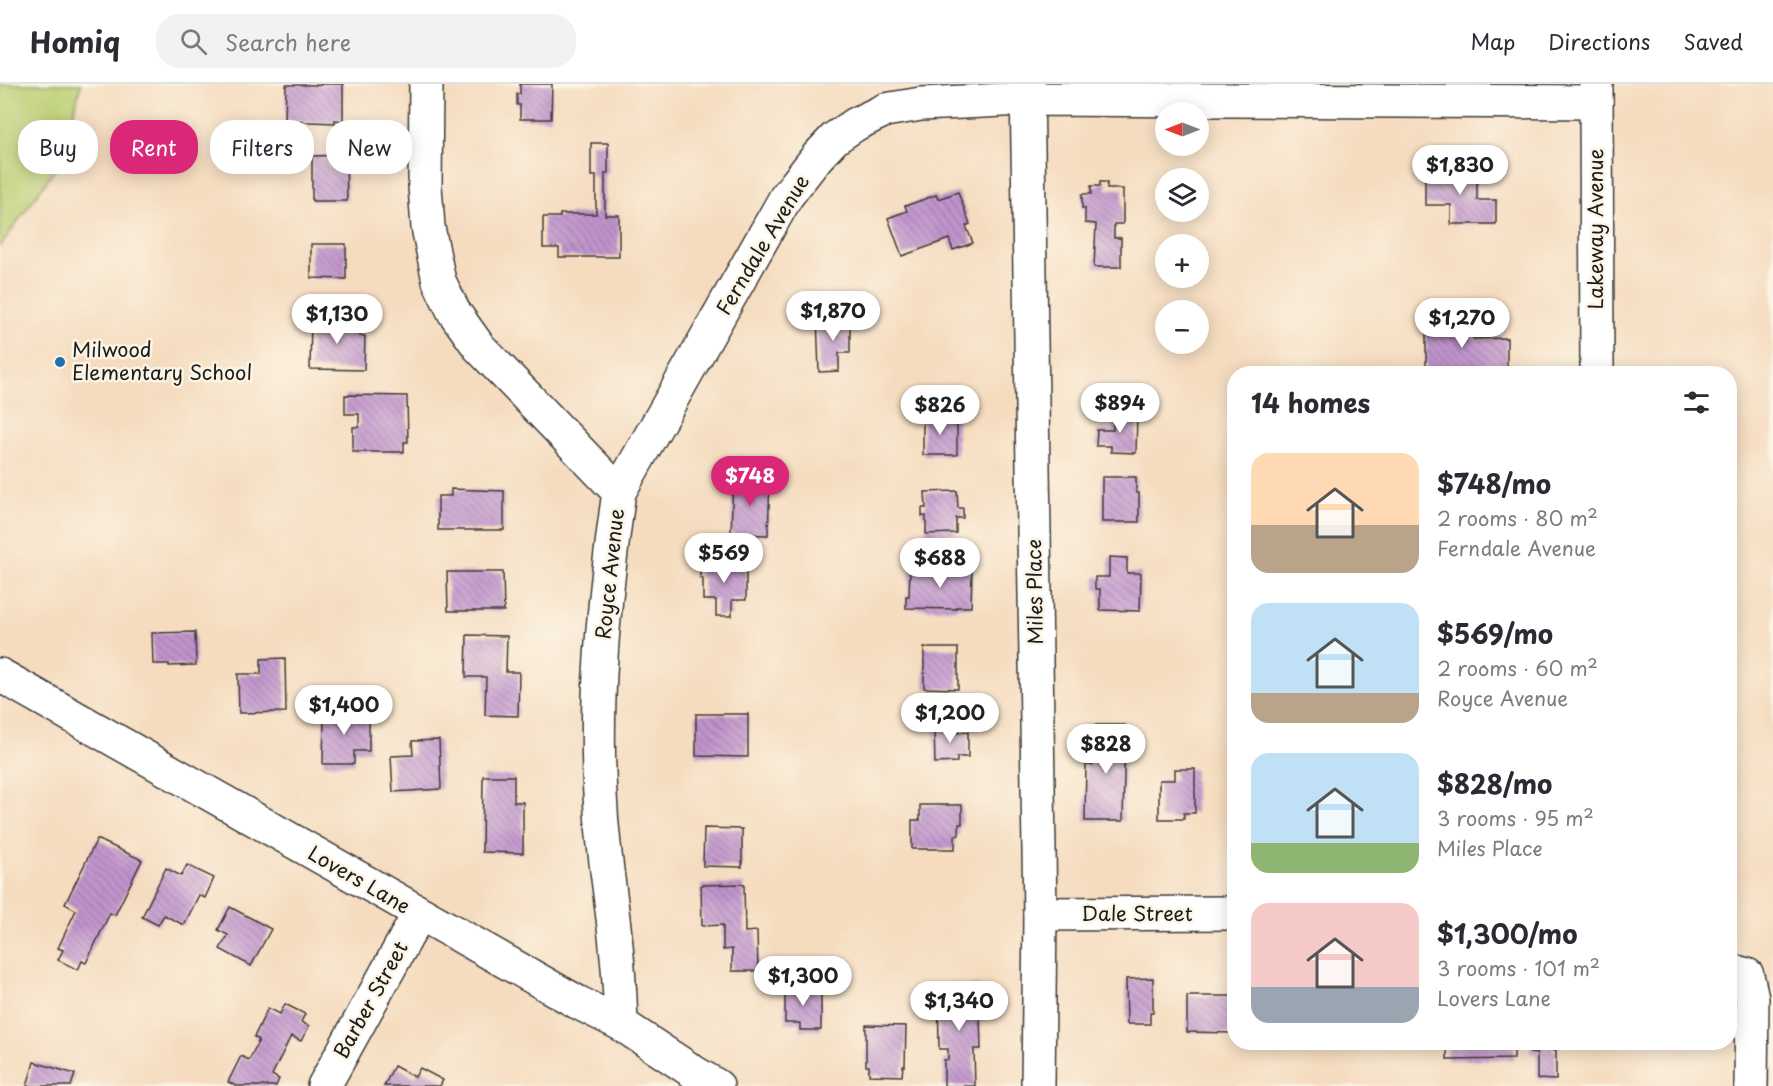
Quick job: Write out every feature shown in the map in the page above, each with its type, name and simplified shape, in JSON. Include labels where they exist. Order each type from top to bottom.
[{"type":"street","name":"Royce Avenue","points":[[426,84],[425,186],[428,227],[439,281],[454,312],[479,347],[619,492],[607,577],[598,732],[601,811],[620,979],[621,1024]]},
{"type":"street","name":"Ferndale Avenue","points":[[619,492],[786,197],[835,138],[856,124],[885,110],[1027,92],[1596,93]]},
{"type":"street","name":"Miles Place","points":[[1027,92],[1040,914],[1038,1086]]},
{"type":"street","name":"Lakeway Avenue","points":[[1596,93],[1597,366]]},
{"type":"street","name":"Lovers Lane","points":[[0,675],[419,914],[576,1002],[621,1024],[702,1082]]},
{"type":"street","name":"Barber Street","points":[[324,1086],[419,914]]},
{"type":"street","name":"Dale Street","points":[[1040,914],[1227,914]]},
{"type":"street","points":[[1738,973],[1752,998],[1751,1086]]},
{"type":"green space","points":[[0,84],[81,84],[72,120],[18,120],[18,174],[52,174],[0,246]]},
{"type":"building","points":[[343,84],[343,120],[326,120],[326,123],[314,122],[314,120],[285,120],[286,85]]},
{"type":"building","points":[[520,84],[552,84],[551,119],[520,119],[517,94],[520,94]]},
{"type":"building","points":[[591,143],[608,143],[605,215],[619,215],[619,257],[559,257],[559,248],[543,248],[543,217],[560,217],[560,214],[596,214],[596,176],[591,176]]},
{"type":"building","points":[[314,156],[326,156],[326,174],[346,174],[347,201],[312,201]]},
{"type":"building","points":[[1445,168],[1477,168],[1477,200],[1496,200],[1496,224],[1451,224],[1451,205],[1425,205],[1425,172],[1445,172]]},
{"type":"building","points":[[1100,182],[1107,182],[1107,189],[1123,189],[1123,224],[1114,224],[1114,238],[1121,238],[1121,267],[1094,267],[1096,224],[1085,223],[1082,194],[1091,194],[1091,186],[1100,186]]},
{"type":"building","points":[[958,192],[970,224],[966,226],[973,243],[953,250],[949,239],[902,256],[888,218],[907,211],[905,206],[936,195],[938,199]]},
{"type":"building","points":[[311,244],[346,244],[346,279],[311,278]]},
{"type":"building","points":[[817,317],[850,317],[850,353],[839,353],[839,371],[819,372]]},
{"type":"building","points":[[1426,318],[1473,318],[1473,339],[1507,338],[1507,366],[1426,366]]},
{"type":"building","points":[[311,320],[361,321],[360,336],[365,336],[364,370],[310,369]]},
{"type":"building","points":[[345,395],[407,396],[408,442],[404,442],[404,452],[353,452],[353,427],[359,427],[359,414],[345,414]]},
{"type":"building","points":[[1113,412],[1137,413],[1136,453],[1111,452],[1111,446],[1096,446],[1097,430],[1113,430]]},
{"type":"building","points":[[923,417],[957,417],[957,455],[923,455]]},
{"type":"building","points":[[1102,477],[1136,477],[1136,493],[1139,493],[1139,522],[1102,522]]},
{"type":"building","points":[[733,479],[770,480],[768,535],[731,534]]},
{"type":"building","points":[[451,489],[504,491],[504,530],[438,530],[438,496],[451,496]]},
{"type":"building","points":[[957,491],[958,508],[963,508],[963,518],[956,518],[956,533],[926,534],[926,516],[922,516],[922,508],[926,508],[925,492]]},
{"type":"building","points":[[1109,557],[1127,558],[1127,573],[1141,573],[1140,611],[1100,610],[1100,589],[1095,589],[1095,577],[1109,577]]},
{"type":"building","points":[[746,560],[746,600],[732,600],[732,616],[716,616],[716,600],[703,600],[700,563]]},
{"type":"building","points":[[910,569],[972,570],[971,607],[906,608]]},
{"type":"building","points":[[447,572],[503,572],[504,611],[448,611]]},
{"type":"building","points":[[195,632],[196,665],[153,664],[152,633]]},
{"type":"building","points":[[467,635],[507,636],[506,672],[519,672],[518,716],[485,715],[486,677],[466,677]]},
{"type":"building","points":[[924,648],[958,648],[958,689],[924,688]]},
{"type":"building","points":[[285,658],[286,712],[239,713],[238,674],[261,674],[261,659]]},
{"type":"building","points":[[337,702],[351,702],[351,719],[369,719],[369,751],[354,751],[354,764],[323,764],[324,718],[337,718]]},
{"type":"building","points":[[696,714],[748,714],[748,757],[696,756]]},
{"type":"building","points":[[1093,725],[1125,725],[1123,821],[1085,821],[1086,765],[1093,765]]},
{"type":"building","points":[[957,726],[958,733],[968,732],[968,757],[957,757],[957,762],[935,763],[934,727]]},
{"type":"building","points":[[439,740],[441,789],[393,792],[391,756],[413,755],[412,741]]},
{"type":"building","points":[[1175,769],[1195,769],[1195,813],[1184,813],[1184,819],[1159,819],[1159,780],[1175,780]]},
{"type":"building","points":[[483,776],[514,776],[514,802],[523,802],[523,853],[482,852]]},
{"type":"building","points":[[920,805],[962,805],[962,824],[959,824],[959,835],[955,836],[955,849],[912,849],[912,820],[920,820]]},
{"type":"building","points":[[704,828],[742,829],[742,867],[703,866]]},
{"type":"building","points":[[97,839],[142,860],[115,915],[110,913],[86,963],[82,961],[78,970],[58,960],[63,950],[58,948],[76,910],[65,904]]},
{"type":"building","points":[[187,865],[214,878],[205,898],[199,895],[184,925],[164,915],[158,925],[142,917],[166,868],[181,876]]},
{"type":"building","points":[[744,884],[745,932],[757,931],[758,971],[732,971],[732,949],[723,950],[723,925],[702,926],[701,885]]},
{"type":"building","points":[[230,907],[271,929],[251,966],[220,949],[228,935],[218,930]]},
{"type":"building","points":[[1153,978],[1153,1013],[1150,1013],[1150,1024],[1127,1024],[1126,979]]},
{"type":"building","points":[[785,986],[817,986],[817,993],[821,993],[821,1030],[800,1030],[800,1023],[785,1023]]},
{"type":"building","points":[[938,986],[979,986],[981,1049],[974,1049],[975,1086],[944,1086],[944,1060],[948,1060],[948,1049],[939,1049]]},
{"type":"building","points":[[1187,996],[1227,996],[1227,1033],[1187,1032]]},
{"type":"building","points":[[285,1004],[305,1014],[301,1022],[309,1026],[301,1041],[291,1036],[272,1075],[279,1079],[276,1086],[236,1086],[228,1082],[241,1056],[249,1060],[259,1040],[254,1037],[268,1008],[280,1014]]},
{"type":"building","points":[[866,1025],[906,1026],[905,1066],[903,1066],[902,1076],[869,1075],[869,1066],[866,1066]]},
{"type":"building","points":[[1447,1050],[1514,1050],[1514,1059],[1447,1060]]},
{"type":"building","points":[[1530,1050],[1556,1051],[1556,1080],[1537,1079],[1537,1054],[1530,1053]]},
{"type":"building","points":[[34,1062],[75,1074],[71,1086],[27,1086]]},
{"type":"building","points":[[394,1066],[415,1077],[420,1068],[443,1080],[440,1086],[384,1086]]},
{"type":"place","name":"Milwood Elementary School","points":[[60,362]]}]
